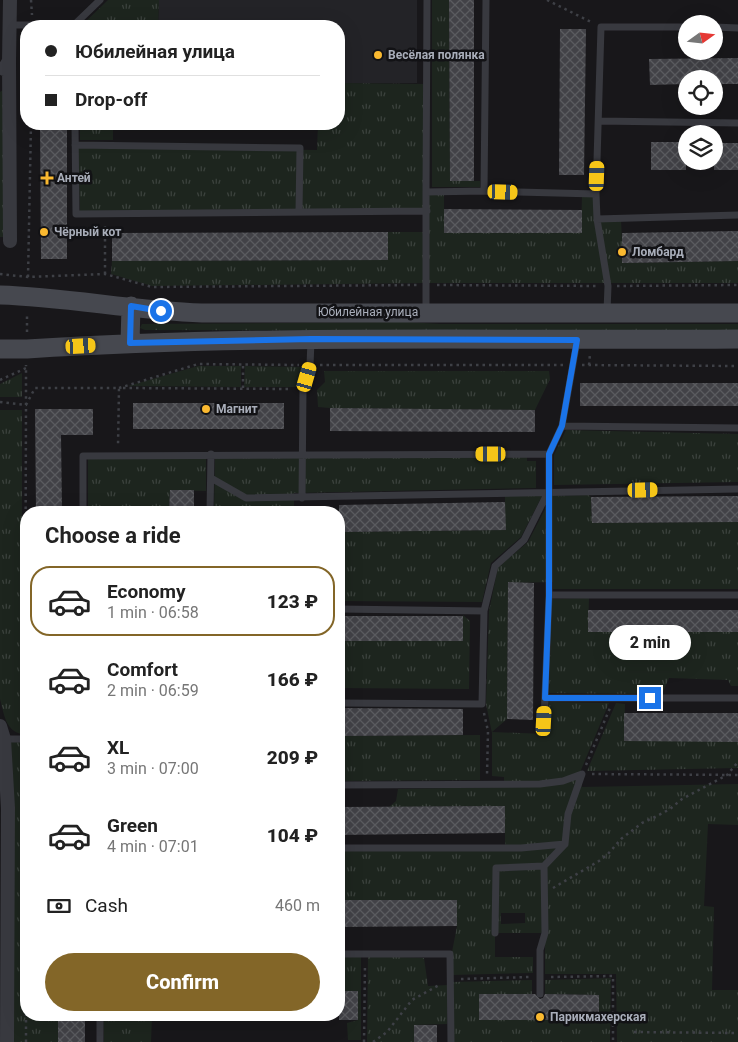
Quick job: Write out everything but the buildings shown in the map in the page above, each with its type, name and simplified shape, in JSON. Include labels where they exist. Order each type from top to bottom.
[{"type":"street","points":[[10,0],[10,241]]},
{"type":"street","points":[[0,76],[9,61]]},
{"type":"street","name":"Юбилейная улица","points":[[0,295],[131,306],[161,311],[202,313],[738,313]]},
{"type":"street","points":[[130,343],[131,306]]},
{"type":"street","points":[[0,349],[27,358],[130,343],[311,339],[738,339]]},
{"type":"street","points":[[2,733],[8,808],[7,1042]]},
{"type":"lane","points":[[80,20],[100,0]]},
{"type":"lane","points":[[426,312],[428,0]]},
{"type":"lane","points":[[484,191],[486,0]]},
{"type":"lane","points":[[10,25],[20,25]]},
{"type":"lane","points":[[607,314],[608,286],[597,219],[596,194],[601,27],[678,27]]},
{"type":"lane","points":[[723,27],[738,28]]},
{"type":"lane","points":[[599,121],[738,123]]},
{"type":"lane","points":[[75,130],[76,214],[427,211]]},
{"type":"lane","points":[[76,145],[300,148],[299,212]]},
{"type":"lane","points":[[426,192],[484,191],[596,194]]},
{"type":"lane","points":[[597,219],[738,215]]},
{"type":"lane","points":[[302,498],[304,454],[303,389],[310,365],[311,339]]},
{"type":"lane","points":[[544,721],[549,596],[549,454],[562,426],[577,340]]},
{"type":"lane","points":[[562,426],[738,428]]},
{"type":"lane","points":[[210,506],[211,454]]},
{"type":"lane","points":[[83,506],[83,456],[549,454]]},
{"type":"lane","points":[[211,478],[246,498],[738,489]]},
{"type":"lane","points":[[345,704],[482,704],[484,611],[495,566],[524,540],[549,492]]},
{"type":"lane","points":[[549,596],[738,594]]},
{"type":"lane","points":[[345,609],[484,611]]},
{"type":"lane","points":[[545,698],[738,698]]},
{"type":"lane","points":[[2,733],[20,738]]},
{"type":"lane","points":[[345,785],[540,784],[563,781],[582,774]]},
{"type":"lane","points":[[540,994],[540,950],[545,933],[544,866],[565,844],[568,814],[582,774]]},
{"type":"lane","points":[[345,848],[521,848],[565,844]]},
{"type":"lane","points":[[495,933],[496,868],[544,866]]},
{"type":"lane","points":[[345,954],[450,954],[453,979],[450,1042]]},
{"type":"lane","points":[[100,1021],[100,1042]]},
{"type":"path","points":[[547,0],[601,27]]},
{"type":"path","points":[[26,506],[31,130]]},
{"type":"path","points":[[105,214],[105,274]]},
{"type":"path","points":[[0,274],[28,277],[105,274],[152,288],[426,285],[738,285]]},
{"type":"path","points":[[0,380],[27,358]]},
{"type":"path","points":[[119,388],[198,364],[738,366]]},
{"type":"path","points":[[242,388],[243,365]]},
{"type":"path","points":[[26,405],[35,388],[303,389]]},
{"type":"path","points":[[118,455],[119,388]]},
{"type":"path","points":[[0,402],[26,405]]},
{"type":"path","points":[[614,698],[582,774],[738,774]]},
{"type":"path","points":[[482,704],[488,731],[488,784]]},
{"type":"path","points":[[544,895],[599,861],[621,839],[642,823],[670,809],[682,799],[727,775],[738,762]]},
{"type":"path","points":[[364,1042],[365,954]]},
{"type":"path","points":[[545,977],[613,976],[612,1042]]},
{"type":"path","points":[[373,1042],[387,1032],[412,1000],[453,979],[532,977]]},
{"type":"path","points":[[26,1021],[26,1042]]},
{"type":"path","points":[[634,1032],[738,1033]]},
{"type":"shaded area","name":"Весёлая полянка","points":[[159,0],[417,0],[417,83],[345,83],[345,20],[158,20]]},
{"type":"green space","points":[[108,0],[159,0],[158,20],[87,20]]},
{"type":"green space","points":[[432,0],[449,0],[450,181],[480,181],[480,187],[432,187]]},
{"type":"green space","points":[[345,83],[423,84],[424,208],[80,211],[78,147],[317,150],[318,130],[345,130]]},
{"type":"green space","points":[[3,90],[4,237],[0,237],[0,92]]},
{"type":"green space","points":[[80,130],[113,130],[113,140],[80,140]]},
{"type":"green space","points":[[428,193],[444,194],[444,233],[581,233],[582,196],[594,196],[596,220],[621,220],[623,263],[738,261],[738,283],[427,283]]},
{"type":"green space","points":[[388,232],[424,232],[424,283],[152,286],[111,274],[112,261],[387,260]]},
{"type":"green space","points":[[406,322],[440,324],[738,324],[738,332],[145,330],[140,328],[142,324]]},
{"type":"green space","points":[[198,366],[241,366],[241,387],[128,386]]},
{"type":"green space","points":[[245,366],[308,367],[302,387],[244,387]]},
{"type":"green space","points":[[324,371],[549,371],[550,379],[535,410],[330,408],[318,407],[317,390],[325,382]]},
{"type":"green space","points":[[22,373],[22,397],[0,397],[0,384]]},
{"type":"green space","points":[[0,410],[22,410],[20,733],[12,729],[6,721],[0,699]]},
{"type":"green space","points":[[566,430],[738,434],[738,482],[554,485],[554,455]]},
{"type":"green space","points":[[527,456],[527,461],[536,461],[536,488],[294,493],[294,506],[214,506],[215,458]]},
{"type":"green space","points":[[206,457],[206,491],[170,490],[169,506],[88,506],[88,459]]},
{"type":"green space","points":[[588,495],[591,497],[592,523],[738,522],[738,589],[553,589],[553,582],[508,583],[507,719],[492,732],[545,734],[548,702],[609,703],[581,770],[582,787],[738,784],[738,825],[708,824],[704,906],[714,907],[712,990],[738,990],[738,1042],[617,1042],[616,974],[545,974],[545,933],[495,933],[495,957],[533,957],[533,973],[452,975],[452,952],[457,926],[457,900],[345,900],[345,850],[505,850],[505,806],[389,807],[396,801],[398,789],[504,787],[504,777],[492,776],[492,733],[486,704],[489,611],[498,567],[528,542],[552,496]],"holes":[[[501,913],[525,913],[525,923],[501,924]]]},
{"type":"green space","points":[[505,496],[542,496],[521,537],[491,563],[482,602],[345,601],[345,532],[505,530]]},
{"type":"green space","points":[[589,598],[588,632],[738,632],[738,686],[731,686],[728,680],[669,678],[662,694],[549,693],[552,599]]},
{"type":"green space","points":[[463,615],[470,621],[469,689],[345,688],[345,641],[463,641]]},
{"type":"green space","points":[[616,703],[625,704],[624,741],[738,741],[738,768],[587,771]]},
{"type":"green space","points":[[480,735],[480,780],[345,781],[345,736]]},
{"type":"green space","points":[[4,739],[20,739],[20,1021],[58,1021],[58,1042],[7,1042]]},
{"type":"green space","points":[[345,956],[361,956],[361,1040],[348,1040],[347,1023],[358,1020],[358,992],[345,991]]},
{"type":"green space","points":[[368,956],[424,958],[428,986],[448,985],[447,1024],[414,1025],[414,1042],[367,1042]]},
{"type":"green space","points":[[611,978],[610,1042],[453,1042],[452,982],[532,980],[532,994],[479,994],[479,1020],[598,1020],[599,995],[545,994],[545,980]]},
{"type":"green space","points":[[103,1021],[152,1021],[151,1042],[104,1042]]},
{"type":"place","name":"Весёлая полянка","points":[[378,55]]},
{"type":"place","name":"Антей","points":[[47,178]]},
{"type":"place","name":"Чёрный кот","points":[[44,232]]},
{"type":"place","name":"Ломбард","points":[[622,252]]},
{"type":"place","name":"Магнит","points":[[206,409]]},
{"type":"place","name":"Парикмахерская","points":[[540,1017]]},
{"type":"route","points":[[161,311],[131,306],[130,343],[311,339],[577,340],[562,426],[549,454],[549,596],[545,698],[650,698]]}]
